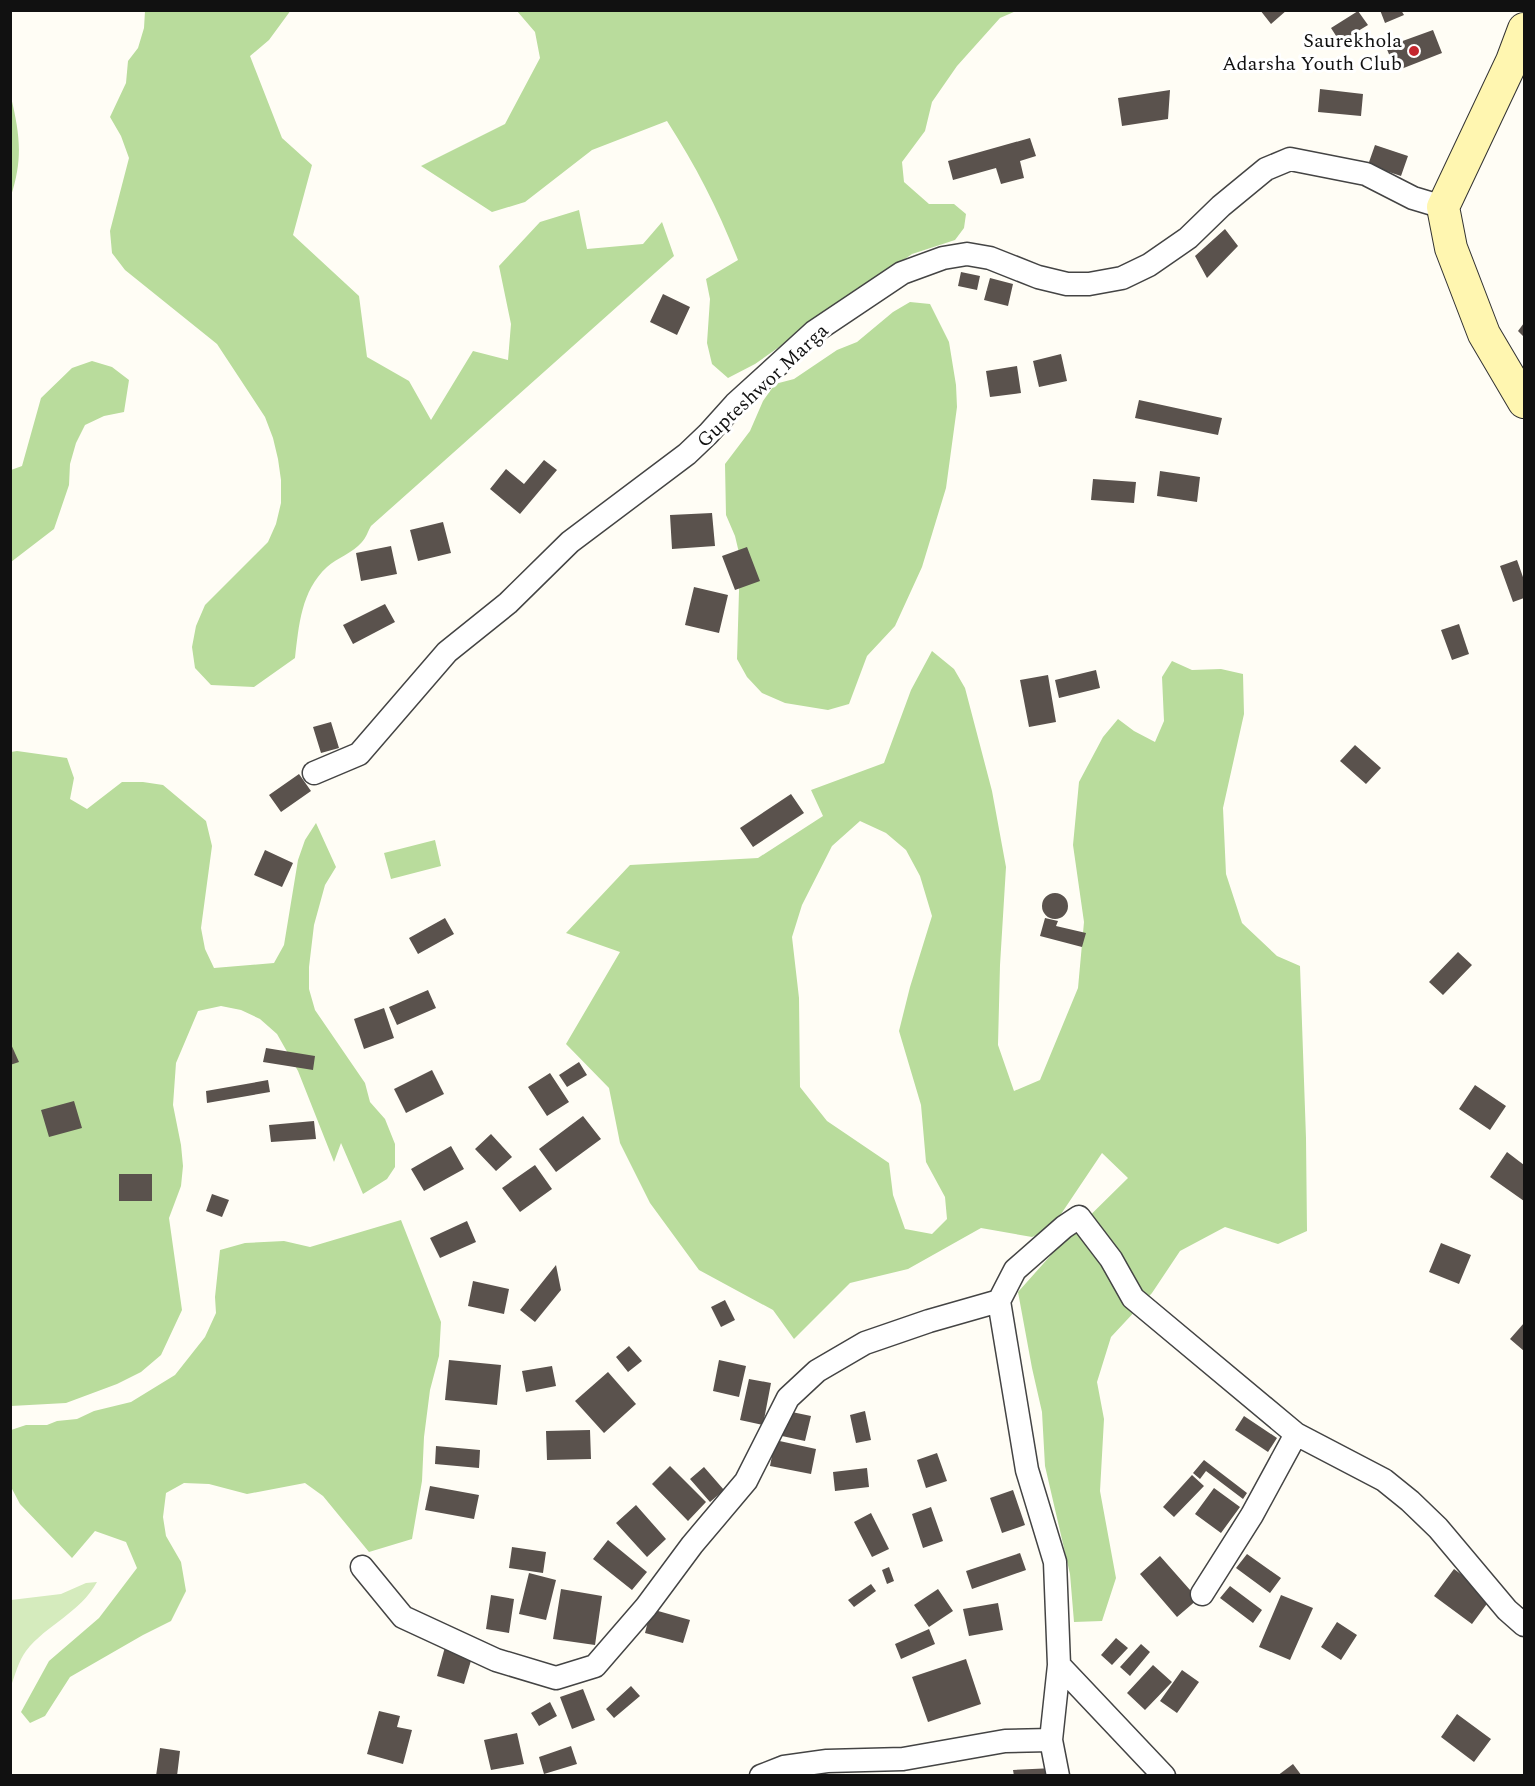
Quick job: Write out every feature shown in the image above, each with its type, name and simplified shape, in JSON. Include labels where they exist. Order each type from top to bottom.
[{"type":"street","points":[[1524,29],[1512,61],[1443,207],[1451,248],[1484,334],[1524,402]]},
{"type":"street","name":"Gupteshwor Marga","points":[[314,772],[359,754],[447,652],[508,603],[570,542],[687,454],[735,404],[814,332],[902,273],[943,258],[968,254],[990,258],[1038,277],[1067,284],[1089,284],[1122,278],[1149,265],[1188,238],[1221,206],[1266,169],[1290,159],[1366,174],[1413,198],[1443,207]]},
{"type":"street","points":[[1058,1776],[1051,1740],[1059,1665],[1055,1562],[1028,1470],[999,1301],[1015,1270],[1078,1217],[1111,1259],[1133,1298],[1296,1434],[1384,1480],[1410,1501],[1438,1528],[1507,1610],[1524,1625]]},
{"type":"street","points":[[362,1567],[402,1617],[496,1660],[556,1678],[595,1666],[646,1607],[692,1545],[746,1481],[788,1398],[817,1371],[865,1343],[929,1321],[999,1301]]},
{"type":"street","points":[[1202,1594],[1252,1515],[1296,1434]]},
{"type":"street","points":[[1059,1665],[1164,1776]]},
{"type":"street","points":[[761,1776],[784,1767],[827,1761],[903,1759],[1005,1741],[1051,1740]]},
{"type":"green space","points":[[291,10],[269,40],[250,56],[282,138],[312,165],[293,235],[359,296],[367,357],[409,381],[431,420],[473,351],[508,360],[511,324],[499,266],[540,222],[579,210],[587,249],[643,244],[662,222],[674,256],[371,526],[365,539],[358,546],[318,576],[303,609],[295,658],[254,687],[211,685],[195,668],[192,647],[196,626],[205,605],[268,542],[276,524],[281,503],[278,459],[265,417],[217,344],[125,270],[112,253],[110,231],[129,158],[121,136],[110,117],[126,83],[128,61],[138,48],[144,28],[145,11]]},
{"type":"green space","points":[[517,11],[1016,11],[1000,18],[957,66],[932,102],[925,131],[902,162],[904,182],[929,204],[954,204],[966,214],[964,228],[955,240],[912,254],[755,364],[728,378],[712,364],[707,343],[710,299],[706,279],[738,260],[706,189],[667,121],[592,150],[525,202],[492,212],[421,166],[505,124],[540,58],[535,32]]},
{"type":"green space","points":[[11,97],[19,158],[11,196]]},
{"type":"green space","points":[[910,302],[930,304],[949,342],[957,407],[946,488],[922,567],[895,626],[867,656],[849,704],[828,710],[785,703],[762,693],[747,677],[737,659],[740,557],[735,536],[726,515],[725,464],[750,431],[763,401],[775,384],[794,379],[837,350],[857,342],[893,312]]},
{"type":"green space","points":[[92,361],[112,367],[129,380],[124,412],[104,416],[85,425],[76,443],[70,464],[69,485],[54,529],[11,562],[11,470],[22,466],[41,398],[72,368]]},
{"type":"green space","points":[[932,651],[954,669],[965,688],[992,791],[1006,867],[998,1045],[1014,1091],[1040,1080],[1078,988],[1084,922],[1073,845],[1079,782],[1103,737],[1118,719],[1155,742],[1164,721],[1162,677],[1172,661],[1192,670],[1221,669],[1243,674],[1244,714],[1223,808],[1226,874],[1242,923],[1277,956],[1300,966],[1307,1231],[1278,1244],[1225,1227],[1180,1251],[1152,1293],[1111,1337],[1097,1382],[1104,1419],[1100,1491],[1116,1578],[1102,1621],[1074,1622],[1070,1574],[1045,1466],[1042,1412],[1018,1292],[1060,1245],[1128,1178],[1102,1153],[1051,1229],[1032,1237],[981,1228],[908,1269],[850,1283],[794,1339],[773,1310],[699,1270],[650,1203],[620,1143],[609,1088],[566,1044],[620,952],[566,933],[630,865],[758,858],[823,816],[811,790],[884,763],[911,690]],"holes":[[[860,821],[886,833],[906,850],[920,876],[932,916],[899,1031],[921,1105],[926,1162],[945,1197],[947,1219],[932,1234],[905,1229],[893,1195],[889,1163],[827,1121],[800,1087],[799,998],[792,937],[802,905],[832,846]]]},
{"type":"green space","points":[[11,752],[67,758],[74,778],[70,799],[87,809],[122,782],[143,782],[163,785],[206,821],[212,846],[201,928],[205,949],[214,968],[274,963],[284,945],[298,860],[305,840],[316,823],[336,867],[325,885],[314,925],[309,989],[315,1010],[365,1083],[370,1102],[385,1119],[395,1144],[395,1167],[387,1179],[363,1194],[341,1143],[334,1162],[298,1071],[277,1034],[260,1019],[241,1010],[221,1006],[198,1011],[176,1063],[173,1105],[183,1166],[181,1186],[169,1218],[182,1310],[161,1355],[141,1372],[117,1384],[66,1403],[11,1406]]},
{"type":"green space","points":[[435,840],[441,866],[391,879],[384,853]]},
{"type":"green space","points":[[401,1220],[441,1322],[439,1356],[430,1390],[424,1437],[422,1481],[412,1539],[369,1552],[323,1496],[305,1483],[247,1494],[209,1484],[184,1483],[166,1493],[163,1517],[166,1536],[181,1562],[186,1591],[171,1621],[70,1677],[45,1716],[30,1723],[21,1712],[49,1661],[99,1618],[137,1568],[126,1542],[95,1531],[72,1558],[20,1504],[11,1487],[11,1430],[26,1425],[47,1425],[57,1421],[77,1419],[94,1411],[131,1402],[175,1375],[205,1337],[216,1313],[215,1297],[220,1250],[245,1243],[284,1241],[310,1247]]},
{"type":"green space","points":[[97,1582],[82,1602],[26,1651],[11,1686],[11,1600],[61,1594],[86,1583]]},
{"type":"building","points":[[1260,10],[1287,10],[1271,24]]},
{"type":"building","points":[[1380,10],[1401,10],[1404,15],[1385,23]]},
{"type":"building","points":[[1358,11],[1368,25],[1340,42],[1331,28]]},
{"type":"building","points":[[1433,30],[1442,53],[1396,71],[1386,47]]},
{"type":"building","points":[[1320,89],[1363,94],[1361,116],[1318,112]]},
{"type":"building","points":[[1170,90],[1168,119],[1122,126],[1118,98]]},
{"type":"building","points":[[1030,138],[1036,156],[1020,161],[1024,178],[1001,184],[996,168],[953,180],[948,161]]},
{"type":"building","points":[[1375,145],[1408,156],[1401,176],[1368,165]]},
{"type":"building","points":[[1225,229],[1238,246],[1207,278],[1195,256]]},
{"type":"building","points":[[961,272],[980,276],[977,290],[958,286]]},
{"type":"building","points":[[990,278],[1013,284],[1008,306],[984,300]]},
{"type":"building","points":[[663,294],[690,307],[677,335],[650,322]]},
{"type":"building","points":[[1524,323],[1524,337],[1518,331]]},
{"type":"building","points":[[1061,354],[1067,381],[1039,387],[1033,361]]},
{"type":"building","points":[[1017,366],[1021,393],[990,397],[986,371]]},
{"type":"building","points":[[1139,400],[1222,418],[1218,435],[1135,418]]},
{"type":"building","points":[[544,460],[557,470],[520,514],[490,489],[506,469],[524,484]]},
{"type":"building","points":[[1160,471],[1200,477],[1197,502],[1157,496]]},
{"type":"building","points":[[1093,479],[1136,482],[1134,503],[1091,500]]},
{"type":"building","points":[[712,513],[715,546],[672,549],[670,515]]},
{"type":"building","points":[[443,522],[451,553],[418,561],[410,530]]},
{"type":"building","points":[[391,546],[397,574],[361,581],[356,553]]},
{"type":"building","points":[[747,547],[760,581],[735,590],[722,556]]},
{"type":"building","points":[[1517,560],[1524,580],[1524,598],[1513,602],[1500,566]]},
{"type":"building","points":[[694,587],[728,595],[719,633],[685,625]]},
{"type":"building","points":[[385,604],[395,622],[353,644],[343,625]]},
{"type":"building","points":[[1459,624],[1469,654],[1452,660],[1441,630]]},
{"type":"building","points":[[1096,670],[1100,688],[1059,698],[1055,680]]},
{"type":"building","points":[[1048,675],[1056,722],[1029,727],[1020,680]]},
{"type":"building","points":[[331,722],[339,748],[321,753],[313,727]]},
{"type":"building","points":[[1355,745],[1381,768],[1366,784],[1340,761]]},
{"type":"building","points":[[299,774],[311,791],[281,812],[269,795]]},
{"type":"building","points":[[791,794],[804,813],[753,847],[740,828]]},
{"type":"building","points":[[265,850],[293,863],[282,887],[254,875]]},
{"type":"building","points":[[1055,893],[1064,897],[1068,906],[1064,915],[1055,919],[1046,915],[1042,906],[1046,897]]},
{"type":"building","points":[[445,918],[454,934],[418,954],[409,938]]},
{"type":"building","points":[[1045,918],[1058,921],[1056,926],[1086,933],[1082,947],[1040,936]]},
{"type":"building","points":[[1458,952],[1472,965],[1443,995],[1429,982]]},
{"type":"building","points":[[428,990],[436,1008],[397,1025],[389,1007]]},
{"type":"building","points":[[384,1008],[394,1038],[364,1049],[354,1019]]},
{"type":"building","points":[[10,1042],[19,1062],[10,1065]]},
{"type":"building","points":[[266,1048],[315,1056],[313,1070],[263,1062]]},
{"type":"building","points":[[579,1062],[587,1075],[567,1087],[559,1075]]},
{"type":"building","points":[[432,1070],[444,1094],[406,1113],[394,1089]]},
{"type":"building","points":[[550,1073],[569,1102],[547,1116],[528,1087]]},
{"type":"building","points":[[268,1080],[270,1092],[207,1103],[206,1091]]},
{"type":"building","points":[[1475,1085],[1506,1106],[1490,1130],[1459,1109]]},
{"type":"building","points":[[74,1101],[82,1128],[49,1137],[41,1110]]},
{"type":"building","points":[[583,1116],[601,1139],[556,1172],[539,1149]]},
{"type":"building","points":[[314,1121],[316,1139],[271,1142],[269,1125]]},
{"type":"building","points":[[491,1134],[512,1157],[496,1171],[475,1149]]},
{"type":"building","points":[[451,1146],[464,1169],[424,1191],[411,1169]]},
{"type":"building","points":[[1507,1152],[1524,1165],[1524,1201],[1490,1177]]},
{"type":"building","points":[[535,1165],[552,1189],[520,1212],[502,1188]]},
{"type":"building","points":[[119,1174],[152,1174],[152,1201],[119,1201]]},
{"type":"building","points":[[212,1194],[229,1200],[222,1217],[206,1211]]},
{"type":"building","points":[[467,1221],[476,1242],[440,1258],[430,1238]]},
{"type":"building","points":[[1441,1243],[1471,1255],[1459,1284],[1429,1272]]},
{"type":"building","points":[[556,1265],[561,1290],[535,1322],[520,1310]]},
{"type":"building","points":[[473,1281],[509,1289],[504,1314],[468,1306]]},
{"type":"building","points":[[725,1300],[735,1320],[721,1327],[711,1307]]},
{"type":"building","points":[[1524,1323],[1524,1351],[1510,1339]]},
{"type":"building","points":[[629,1346],[642,1361],[628,1372],[616,1357]]},
{"type":"building","points":[[449,1360],[501,1365],[497,1405],[445,1400]]},
{"type":"building","points":[[719,1360],[746,1366],[739,1397],[713,1391]]},
{"type":"building","points":[[552,1366],[556,1386],[526,1392],[522,1371]]},
{"type":"building","points":[[608,1372],[636,1404],[604,1433],[575,1401]]},
{"type":"building","points":[[749,1379],[771,1383],[763,1425],[740,1420]]},
{"type":"building","points":[[787,1411],[811,1416],[805,1441],[782,1436]]},
{"type":"building","points":[[865,1411],[871,1440],[856,1443],[850,1415]]},
{"type":"building","points":[[1244,1416],[1277,1438],[1268,1452],[1235,1430]]},
{"type":"building","points":[[590,1430],[591,1459],[547,1460],[546,1431]]},
{"type":"building","points":[[775,1440],[816,1449],[811,1474],[770,1466]]},
{"type":"building","points":[[436,1446],[480,1450],[479,1468],[435,1464]]},
{"type":"building","points":[[937,1453],[947,1481],[926,1488],[917,1460]]},
{"type":"building","points":[[1204,1460],[1247,1493],[1243,1499],[1206,1471],[1200,1479],[1193,1473]]},
{"type":"building","points":[[670,1466],[706,1502],[688,1521],[652,1484]]},
{"type":"building","points":[[704,1467],[724,1490],[710,1502],[690,1479]]},
{"type":"building","points":[[867,1468],[869,1487],[835,1491],[833,1472]]},
{"type":"building","points":[[1192,1475],[1204,1486],[1174,1517],[1163,1507]]},
{"type":"building","points":[[430,1486],[479,1495],[474,1519],[425,1510]]},
{"type":"building","points":[[1214,1488],[1240,1507],[1221,1533],[1195,1514]]},
{"type":"building","points":[[1013,1490],[1025,1525],[1002,1533],[990,1498]]},
{"type":"building","points":[[636,1505],[666,1539],[647,1557],[616,1523]]},
{"type":"building","points":[[931,1507],[943,1541],[923,1548],[912,1514]]},
{"type":"building","points":[[871,1513],[889,1549],[872,1557],[854,1522]]},
{"type":"building","points":[[608,1540],[647,1572],[632,1590],[593,1559]]},
{"type":"building","points":[[512,1547],[546,1552],[543,1573],[509,1568]]},
{"type":"building","points":[[1020,1553],[1026,1570],[972,1589],[966,1571]]},
{"type":"building","points":[[1247,1554],[1281,1578],[1270,1593],[1236,1568]]},
{"type":"building","points":[[1160,1556],[1198,1599],[1177,1617],[1140,1574]]},
{"type":"building","points":[[889,1567],[894,1581],[887,1584],[882,1570]]},
{"type":"building","points":[[1454,1569],[1492,1597],[1472,1624],[1434,1596]]},
{"type":"building","points":[[529,1573],[556,1580],[546,1620],[519,1614]]},
{"type":"building","points":[[871,1584],[876,1591],[854,1607],[848,1600]]},
{"type":"building","points":[[1230,1586],[1262,1610],[1253,1623],[1220,1598]]},
{"type":"building","points":[[561,1589],[602,1596],[595,1645],[553,1639]]},
{"type":"building","points":[[938,1589],[953,1611],[929,1627],[914,1605]]},
{"type":"building","points":[[491,1595],[514,1599],[509,1633],[486,1629]]},
{"type":"building","points":[[1281,1595],[1313,1608],[1290,1660],[1259,1647]]},
{"type":"building","points":[[998,1603],[1003,1630],[969,1636],[963,1609]]},
{"type":"building","points":[[651,1609],[690,1620],[683,1643],[645,1633]]},
{"type":"building","points":[[1337,1622],[1357,1635],[1341,1660],[1321,1647]]},
{"type":"building","points":[[929,1629],[935,1644],[901,1659],[895,1644]]},
{"type":"building","points":[[1116,1638],[1128,1648],[1112,1665],[1101,1655]]},
{"type":"building","points":[[1141,1644],[1150,1652],[1130,1676],[1120,1667]]},
{"type":"building","points":[[445,1647],[473,1654],[464,1684],[437,1676]]},
{"type":"building","points":[[966,1659],[981,1704],[928,1722],[912,1677]]},
{"type":"building","points":[[1153,1665],[1172,1682],[1145,1710],[1127,1693]]},
{"type":"building","points":[[1182,1670],[1199,1682],[1177,1713],[1160,1701]]},
{"type":"building","points":[[631,1686],[640,1696],[614,1718],[606,1709]]},
{"type":"building","points":[[583,1689],[595,1720],[572,1729],[560,1697]]},
{"type":"building","points":[[550,1702],[557,1716],[539,1726],[531,1713]]},
{"type":"building","points":[[379,1711],[400,1716],[397,1727],[412,1730],[403,1764],[367,1754]]},
{"type":"building","points":[[1457,1714],[1491,1739],[1474,1762],[1441,1737]]},
{"type":"building","points":[[517,1733],[524,1764],[491,1770],[484,1740]]},
{"type":"building","points":[[571,1746],[577,1764],[544,1774],[539,1757]]},
{"type":"building","points":[[160,1748],[180,1751],[177,1776],[156,1776]]},
{"type":"building","points":[[1293,1764],[1302,1776],[1277,1776]]},
{"type":"building","points":[[1054,1768],[1055,1776],[1014,1776],[1013,1770]]},
{"type":"place","name":"Saurekhola Adarsha Youth Club","points":[[1414,51]]}]
